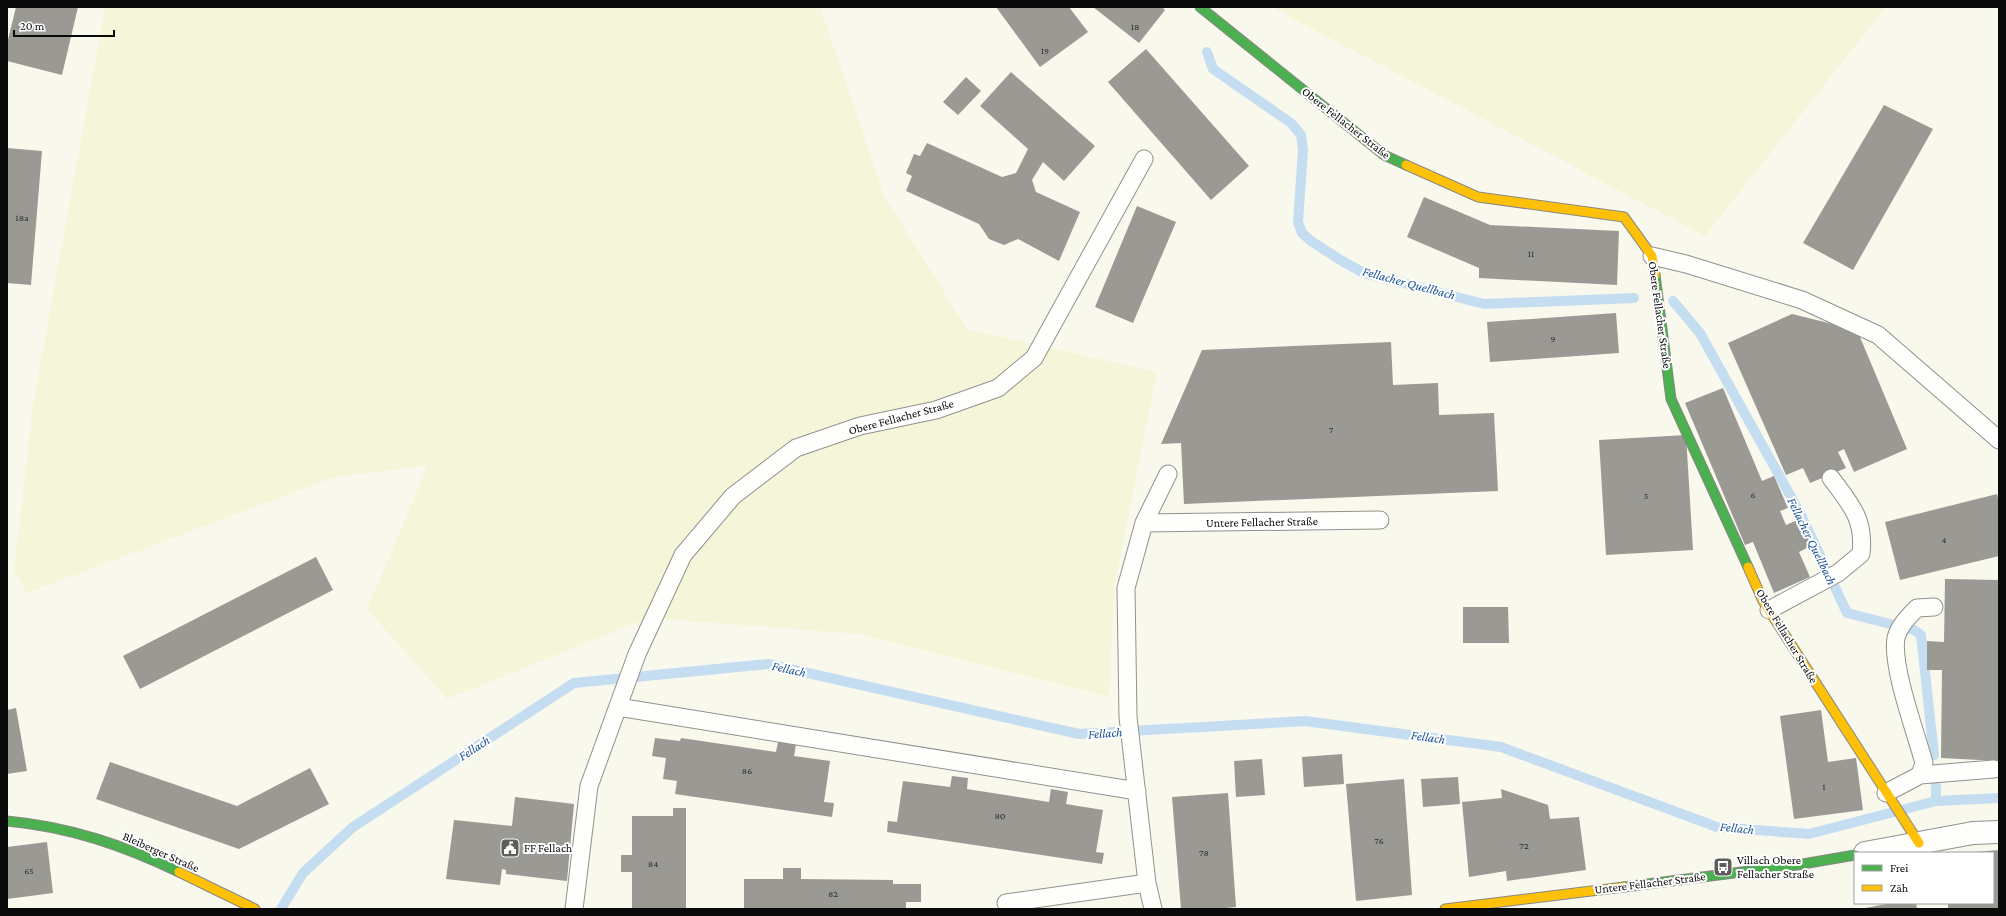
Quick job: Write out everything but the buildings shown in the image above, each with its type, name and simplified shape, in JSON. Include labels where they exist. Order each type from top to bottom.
[{"type":"street","name":"Obere Fellacher Straße","points":[[1200,7],[1384,155],[1478,197],[1624,218],[1652,256],[1671,399],[1763,601],[1919,843]]},
{"type":"street","name":"Bleiberger Straße","points":[[7,822],[52,825],[91,836],[137,852],[255,909]]},
{"type":"street","points":[[1870,852],[1973,833],[1999,832]]},
{"type":"street","name":"Untere Fellacher Straße","points":[[1445,909],[1797,865],[1854,855]]},
{"type":"lane","name":"Obere Fellacher Straße","points":[[620,701],[638,654],[683,555],[733,496],[796,448],[860,426],[936,410],[998,388],[1034,358],[1144,159]]},
{"type":"lane","points":[[1652,256],[1686,264],[1802,300],[1878,335],[1999,440]]},
{"type":"lane","points":[[1153,909],[1147,883],[1128,717],[1126,588],[1144,523],[1168,474]]},
{"type":"lane","points":[[1769,610],[1838,573],[1861,554],[1863,536],[1855,510],[1831,478]]},
{"type":"lane","name":"Untere Fellacher Straße","points":[[1144,523],[1380,520]]},
{"type":"lane","points":[[1920,775],[1924,763],[1896,663],[1896,638],[1905,620],[1917,608],[1934,607]]},
{"type":"lane","points":[[574,909],[589,786],[620,701],[1137,790]]},
{"type":"lane","points":[[1888,796],[1920,775],[1994,769]]},
{"type":"lane","points":[[1006,903],[1147,883]]},
{"type":"green space","points":[[105,7],[820,7],[884,195],[967,329],[1157,372],[1114,589],[1109,697],[858,634],[649,618],[447,699],[367,609],[428,465],[332,478],[27,593],[14,571],[33,405]]},
{"type":"green space","points":[[1271,7],[1886,7],[1705,236]]},
{"type":"waterway","name":"Fellacher Quellbach","points":[[1207,52],[1213,69],[1291,123],[1301,135],[1303,150],[1298,222],[1302,233],[1311,241],[1342,261],[1364,273],[1484,304],[1634,298]]},
{"type":"waterway","name":"Fellacher Quellbach","points":[[1673,301],[1700,333],[1800,513],[1847,613],[1914,630],[1921,635],[1934,755]]},
{"type":"waterway","name":"Fellach","points":[[281,909],[303,873],[353,827],[574,683],[768,664],[1079,734],[1305,721],[1501,747],[1717,827],[1809,834],[1936,801],[1999,798]]},
{"type":"waterway","name":"Fellacher Quellbach","points":[[1936,786],[1936,801]]},
{"type":"traffic: fast","points":[[1200,7],[1384,155],[1406,165]]},
{"type":"traffic: fast","points":[[1655,275],[1671,399],[1748,567]]},
{"type":"traffic: fast","points":[[7,821],[53,828],[96,839],[137,853],[179,872]]},
{"type":"traffic: fast","points":[[1624,887],[1797,865],[1854,855]]},
{"type":"traffic: slow","points":[[1406,165],[1478,197],[1624,217],[1652,256],[1655,275]]},
{"type":"traffic: slow","points":[[1748,567],[1763,601],[1919,843]]},
{"type":"traffic: slow","points":[[179,872],[255,909]]},
{"type":"traffic: slow","points":[[1445,909],[1624,887]]},
{"type":"place","name":"FF Fellach","points":[[510,848]]},
{"type":"place","name":"Villach Obere Fellacher Straße","points":[[1723,867]]}]
